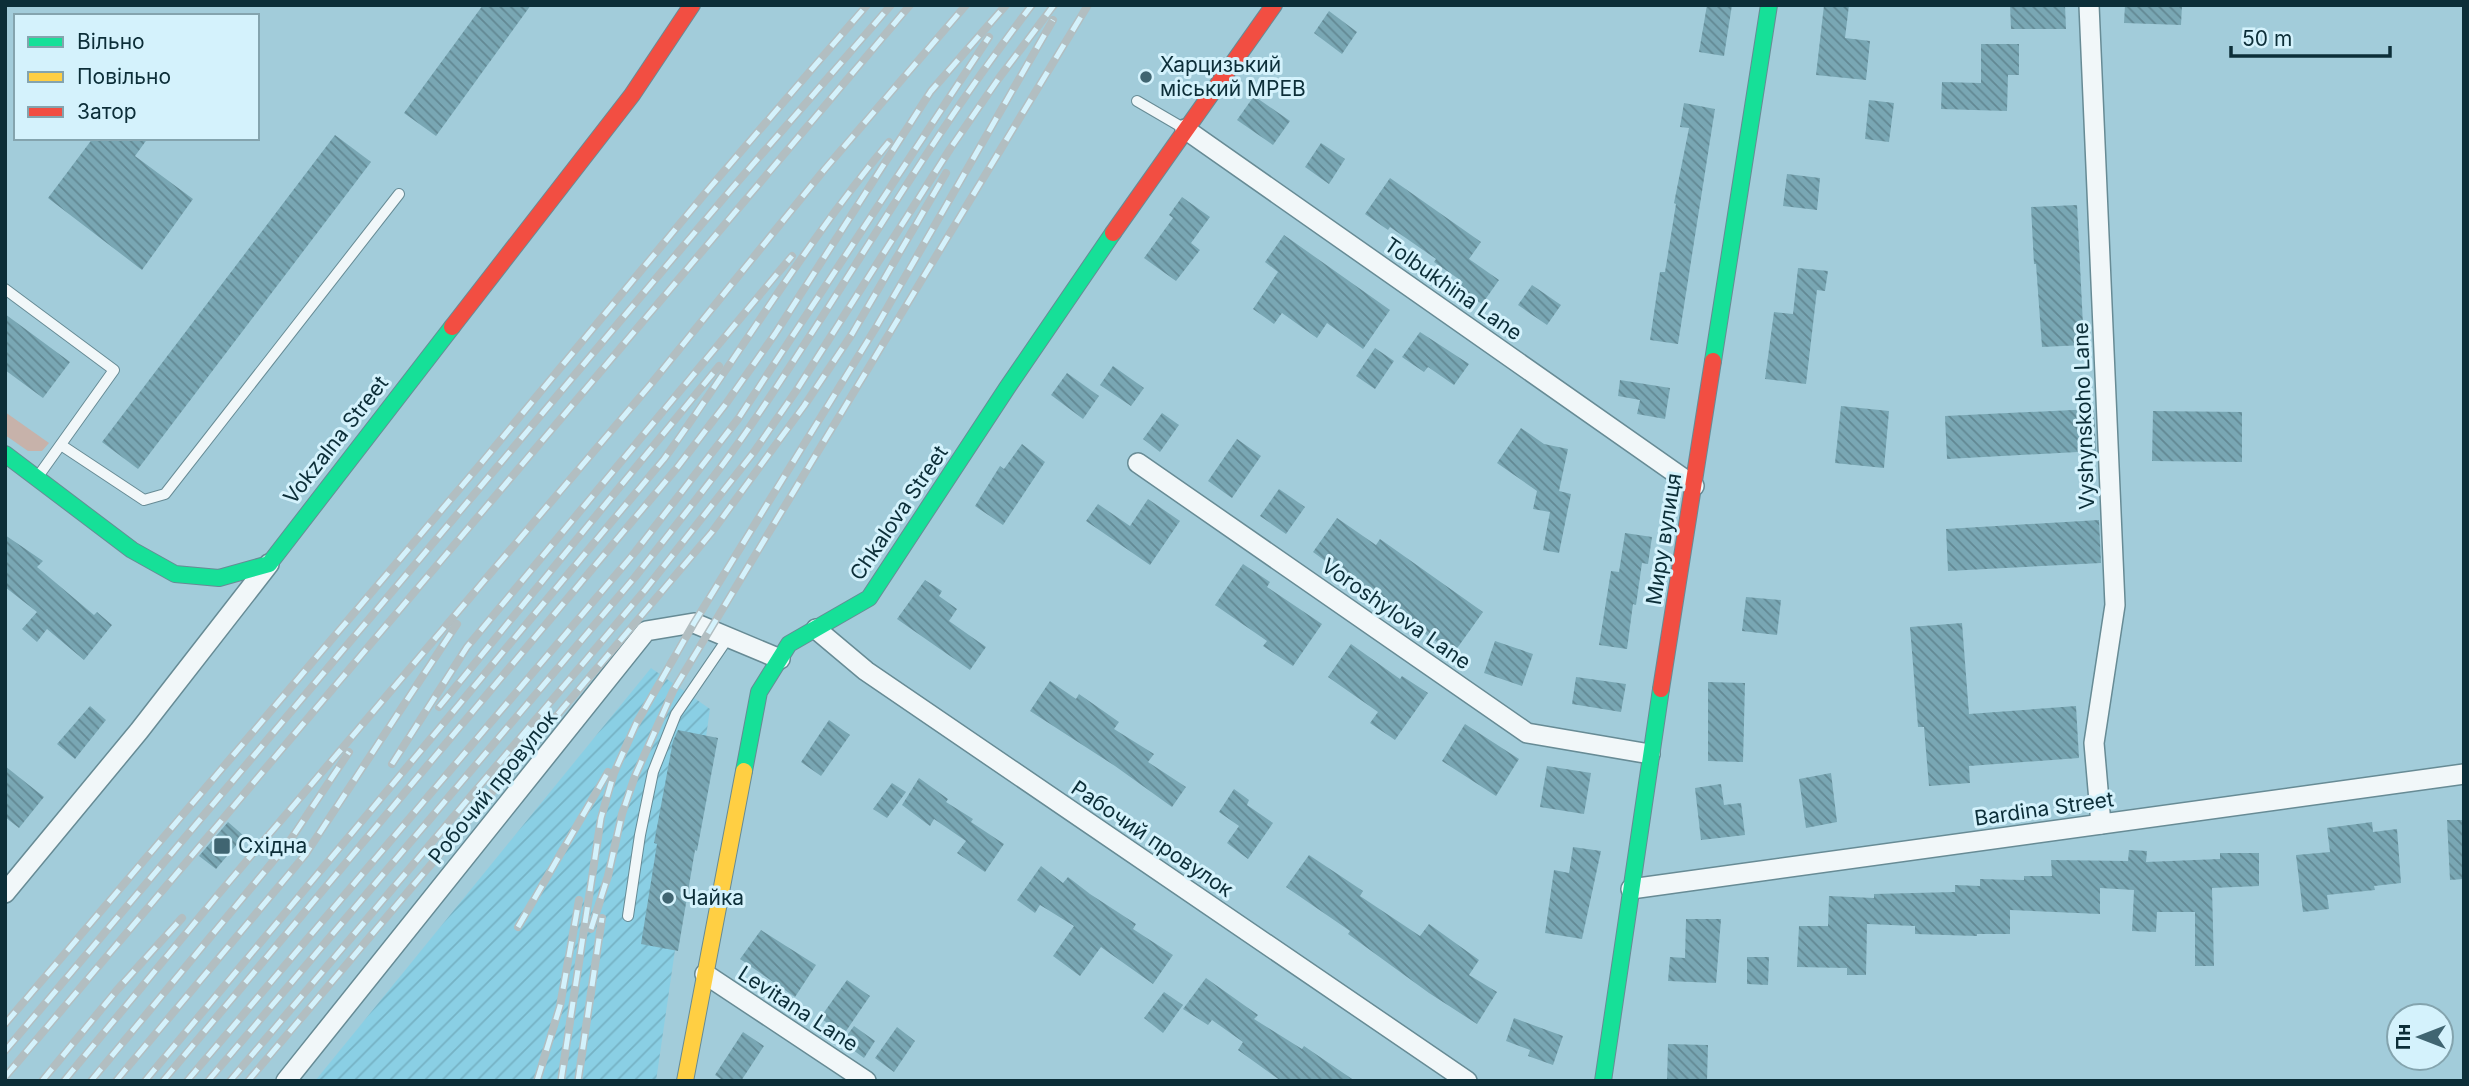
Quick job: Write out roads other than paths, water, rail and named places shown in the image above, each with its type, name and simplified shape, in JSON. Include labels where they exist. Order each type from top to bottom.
[{"type":"street","name":"Vokzalna Street","points":[[5,893],[139,731],[632,95],[692,5]]},
{"type":"street","name":"Chkalova Street","points":[[685,1081],[759,692],[789,645],[869,598],[1007,388],[1274,5]]},
{"type":"street","name":"Миру вулиця","points":[[1603,1081],[1650,754],[1769,5]]},
{"type":"street","name":"Vyshynskoho Lane","points":[[2089,5],[2115,605],[2094,743],[2101,824]]},
{"type":"street","name":"Tolbukhina Lane","points":[[1185,129],[1694,486]]},
{"type":"street","points":[[5,454],[132,550],[175,574],[219,578],[269,564]]},
{"type":"street","name":"Voroshylova Lane","points":[[1138,463],[1527,733],[1650,754]]},
{"type":"street","name":"Робочий провулок","points":[[286,1081],[646,631],[694,623],[780,659]]},
{"type":"street","name":"Рабочий провулок","points":[[816,629],[866,671],[1467,1081]]},
{"type":"street","name":"Bardina Street","points":[[1631,889],[2464,774]]},
{"type":"street","name":"Levitana Lane","points":[[705,974],[866,1081]]},
{"type":"lane","points":[[1137,101],[1185,129]]},
{"type":"lane","points":[[61,445],[144,500],[165,494],[399,194]]},
{"type":"lane","points":[[5,289],[114,370],[36,478]]},
{"type":"lane","points":[[628,916],[653,772],[676,714],[728,638]]},
{"type":"railway","points":[[5,1024],[867,5]]},
{"type":"railway","points":[[5,1051],[728,193],[891,5]]},
{"type":"railway","points":[[5,1077],[910,5]]},
{"type":"railway","points":[[64,1081],[216,897],[651,384],[824,170],[966,5]]},
{"type":"railway","points":[[163,1081],[676,469],[775,334],[931,91],[1006,5]]},
{"type":"railway","points":[[208,1081],[635,577],[709,483],[786,372],[958,107],[1032,5]]},
{"type":"railway","points":[[230,1081],[645,590],[754,452],[796,391],[950,149],[1054,5]]},
{"type":"railway","points":[[591,929],[635,776],[673,691],[1088,5]]},
{"type":"railway","points":[[561,1081],[601,818],[614,773],[636,724],[694,623],[875,329],[1053,20]]},
{"type":"railway","points":[[187,1081],[636,551],[738,419],[989,37]]},
{"type":"railway","points":[[145,1081],[664,459],[801,259],[889,142]]},
{"type":"railway","points":[[248,1081],[712,532],[804,406],[852,334],[946,173]]},
{"type":"railway","points":[[392,764],[467,647],[792,256]]},
{"type":"railway","points":[[439,707],[719,366]]},
{"type":"railway","points":[[116,1081],[305,855],[457,624]]},
{"type":"railway","points":[[91,1081],[289,842],[349,752]]},
{"type":"railway","points":[[518,927],[608,772]]},
{"type":"railway","points":[[537,1081],[560,1006],[579,900]]},
{"type":"railway","points":[[42,1081],[117,990],[182,918]]},
{"type":"railway","points":[[578,1081],[602,918]]},
{"type":"place","name":"Харцизький міський МРЕВ","points":[[1146,77]]},
{"type":"place","name":"Східна","points":[[222,846]]},
{"type":"place","name":"Чайка","points":[[668,898]]}]
